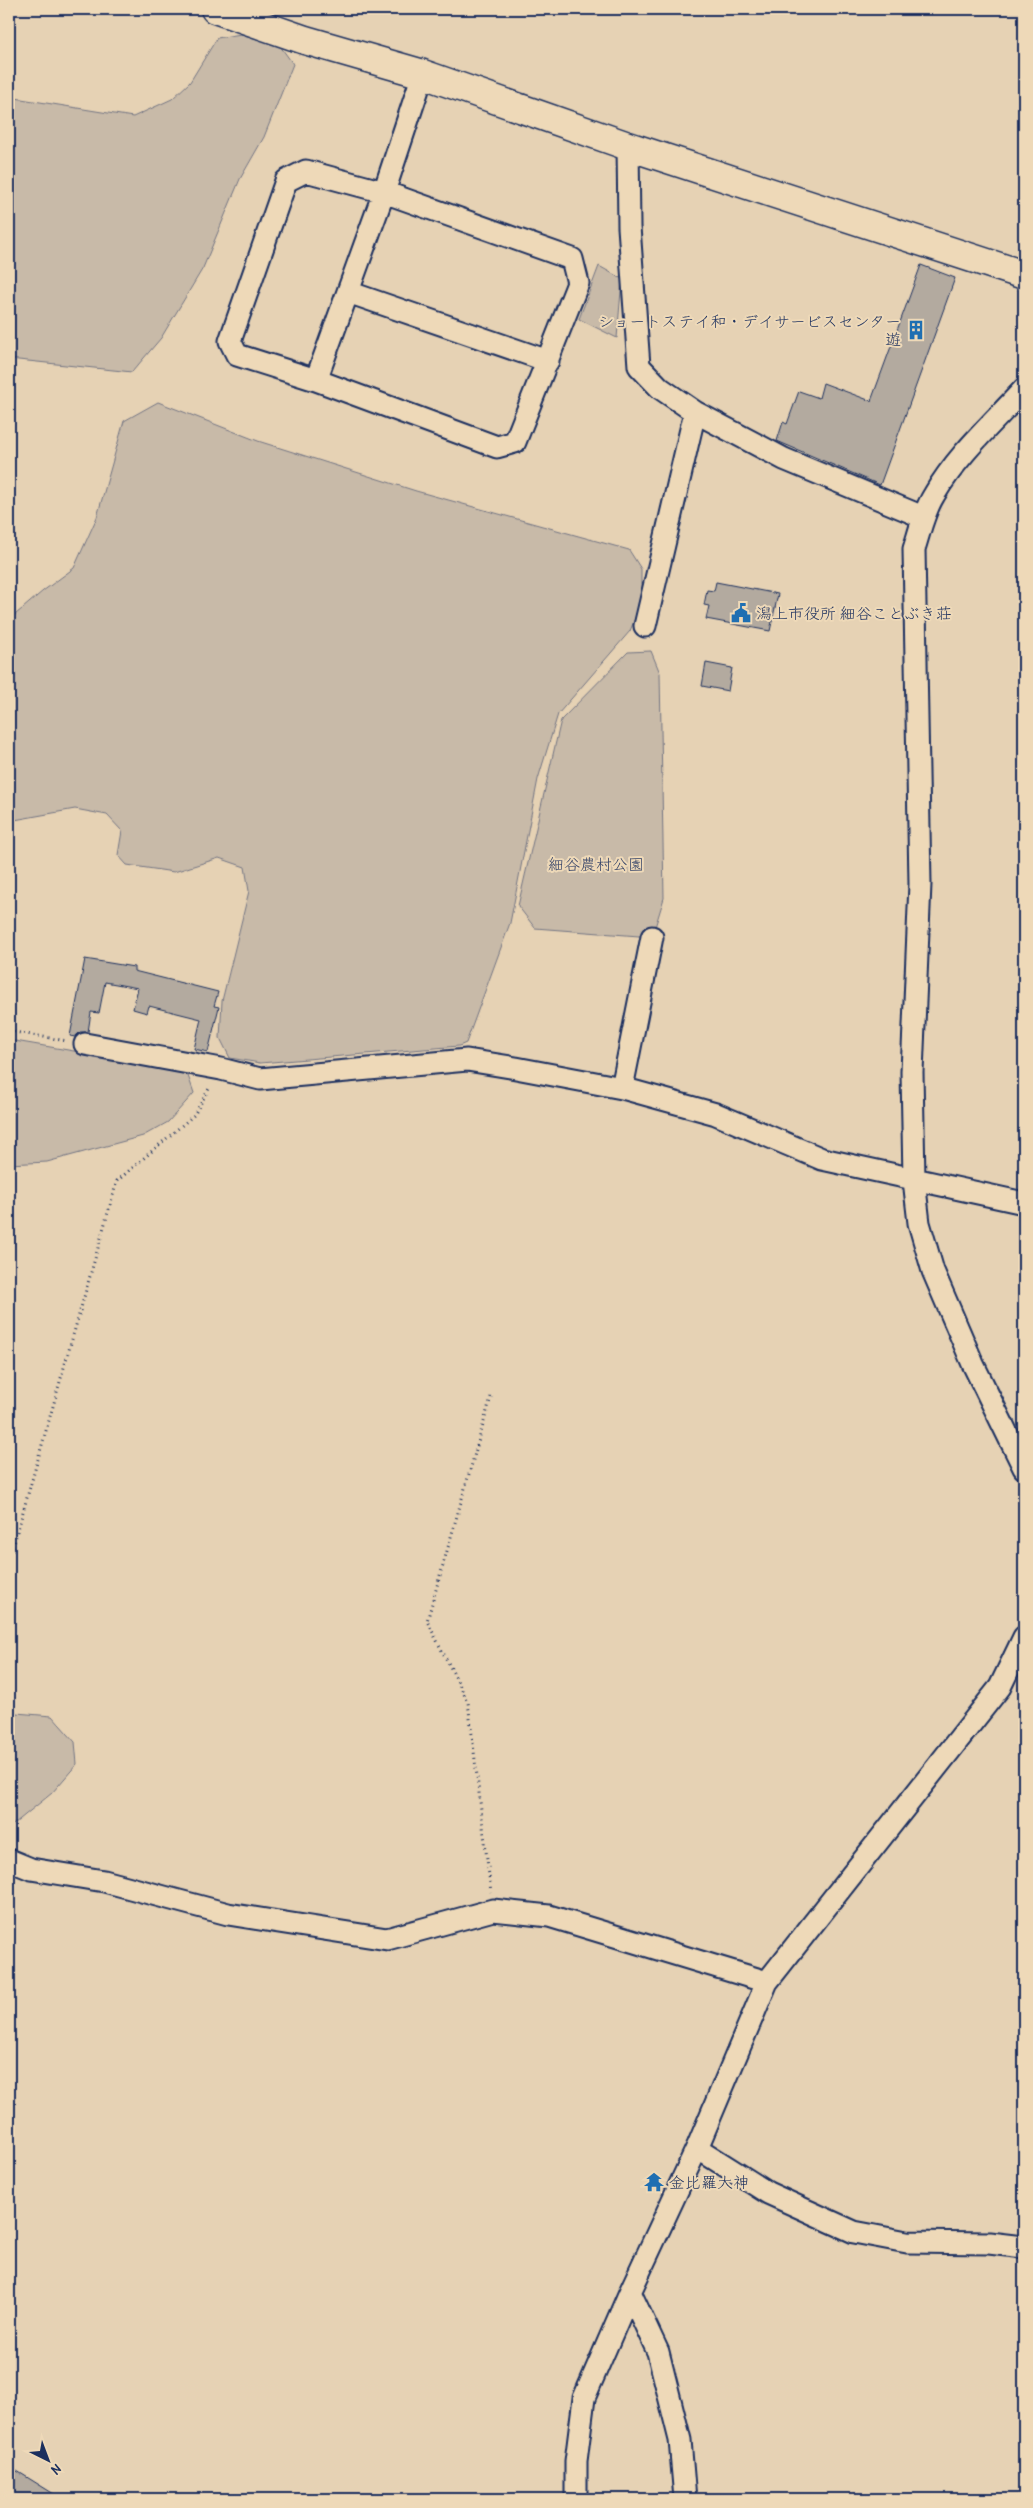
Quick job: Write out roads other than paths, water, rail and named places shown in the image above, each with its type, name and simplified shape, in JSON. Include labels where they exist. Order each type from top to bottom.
[{"type":"street","points":[[215,9],[305,40],[423,74],[628,146],[1024,274]]},
{"type":"street","points":[[316,380],[384,192],[423,74]]},
{"type":"street","points":[[628,146],[629,227],[639,366],[660,388],[696,412],[784,459],[923,518]]},
{"type":"street","points":[[306,171],[384,192],[572,259],[578,283],[548,361],[515,442],[497,447],[316,380],[236,355],[230,341],[286,181],[306,171]]},
{"type":"street","points":[[348,292],[548,361]]},
{"type":"street","points":[[1024,389],[965,451],[934,494],[923,518],[914,549],[920,884],[912,1072],[914,1180],[919,1223],[933,1271],[973,1364],[1024,1468]]},
{"type":"street","points":[[645,626],[696,412]]},
{"type":"street","points":[[622,1088],[652,937]]},
{"type":"street","points":[[85,1044],[221,1070],[260,1080],[467,1060],[622,1088],[716,1114],[822,1159],[1024,1203]]},
{"type":"street","points":[[576,2499],[576,2461],[584,2398],[630,2292],[697,2148],[767,1982],[1000,1687],[1024,1637]]},
{"type":"street","points":[[9,1860],[32,1869],[104,1881],[228,1914],[387,1939],[493,1910],[549,1916],[767,1982]]},
{"type":"street","points":[[697,2148],[768,2193],[854,2232],[907,2242],[989,2243],[1024,2247]]},
{"type":"street","points":[[630,2292],[658,2352],[680,2440],[685,2499]]},
{"type":"place","name":"ショートステイ和・デイサービスセンター 遊","points":[[916,330]]},
{"type":"place","name":"潟上市役所 細谷ことぶき荘","points":[[741,613]]},
{"type":"place","name":"金比羅大神","points":[[654,2182]]},
{"type":"park label","name":"細谷農村公園","points":[[596,864]]}]
